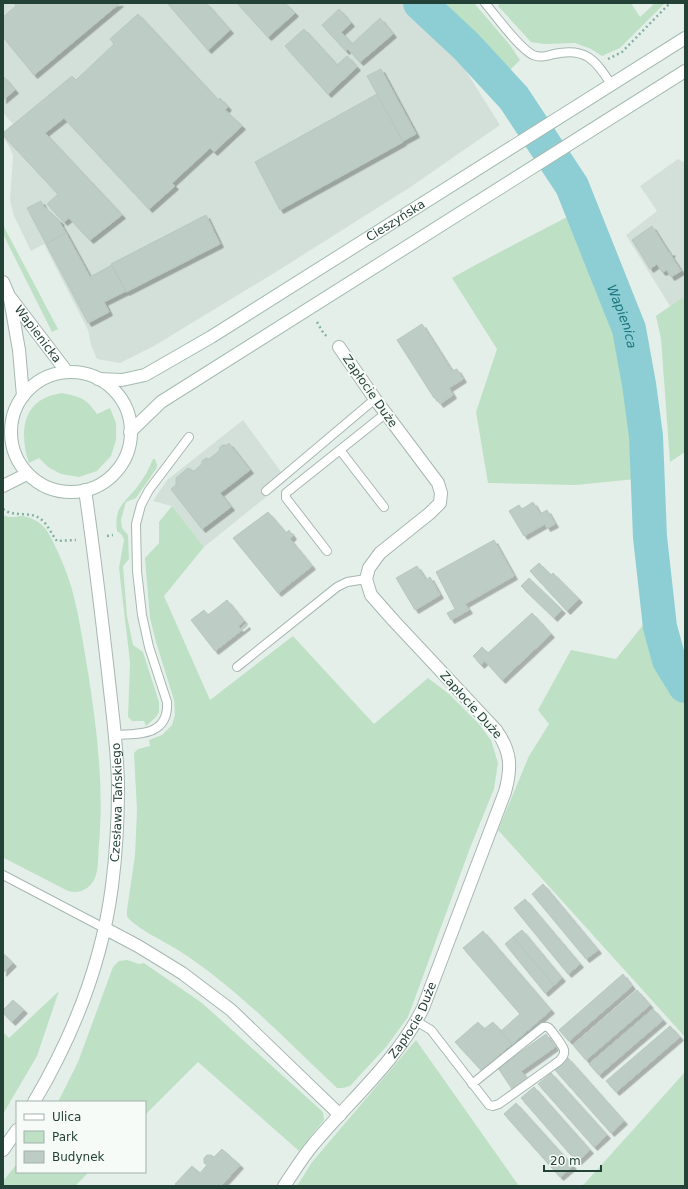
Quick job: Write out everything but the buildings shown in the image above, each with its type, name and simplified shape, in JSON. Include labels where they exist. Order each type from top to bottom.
[{"type":"street","name":"Cieszyńska","points":[[98,379],[122,380],[145,375],[211,337],[685,38]]},
{"type":"street","points":[[130,432],[161,402],[685,71]]},
{"type":"street","name":"Wapienicka","points":[[3,282],[9,296],[19,350],[23,396]]},
{"type":"street","name":"Wapienicka","points":[[9,296],[67,372]]},
{"type":"street","name":"Zapłocie Duże","points":[[284,1186],[312,1147],[389,1060],[416,1021],[423,1008],[505,792],[508,780],[509,757],[502,739],[496,730],[371,595],[366,579],[369,568],[380,553],[430,513],[440,503],[441,493],[438,483],[375,400],[339,346]]},
{"type":"street","points":[[67,372],[88,375],[98,379],[111,388],[122,401],[128,416],[130,432],[128,448],[122,463],[112,475],[100,485],[85,490],[64,492],[44,486],[28,474],[7,447],[15,410],[23,396],[30,388],[43,379],[67,372]]},
{"type":"street","points":[[3,486],[28,474]]},
{"type":"street","name":"Czesława Tańskiego","points":[[35,1101],[64,1048],[81,1007],[92,972],[104,928],[112,887],[117,827],[118,788],[114,735],[101,608],[85,490]]},
{"type":"street","points":[[104,928],[138,946],[182,973],[231,1010],[340,1115]]},
{"type":"street","points":[[3,1150],[16,1131]]},
{"type":"lane","points":[[485,3],[524,49],[535,56],[544,57],[559,53],[574,52],[585,54],[596,62],[611,84]]},
{"type":"lane","points":[[266,491],[375,400]]},
{"type":"lane","points":[[327,551],[286,498],[286,493],[386,414]]},
{"type":"lane","points":[[114,735],[143,734],[160,726],[168,711],[167,702],[149,647],[142,615],[137,571],[136,524],[141,505],[149,490],[189,437]]},
{"type":"lane","points":[[340,450],[384,507]]},
{"type":"lane","points":[[237,667],[337,587],[347,582],[366,579]]},
{"type":"lane","points":[[3,876],[104,928]]},
{"type":"lane","points":[[416,1021],[431,1030],[472,1084],[489,1105],[493,1106],[499,1104],[559,1061],[563,1057],[564,1051],[549,1028],[543,1027],[472,1084]]},
{"type":"path","points":[[596,62],[609,59],[622,52],[670,3]]},
{"type":"path","points":[[316,322],[324,334]]},
{"type":"path","points":[[3,509],[7,512],[28,513],[42,520],[57,542],[92,538]]},
{"type":"shaded area","points":[[3,3],[402,3],[457,57],[500,125],[409,188],[271,275],[154,346],[120,363],[97,359],[91,345],[88,330],[44,244],[31,251],[14,216],[10,200],[13,156],[3,137],[3,132],[13,124],[3,113]]},
{"type":"shaded area","points":[[678,159],[685,163],[685,296],[670,306],[626,235],[657,211],[640,186]]},
{"type":"shaded area","points":[[243,420],[287,480],[204,547],[172,506],[153,501],[167,480]]},
{"type":"green space","points":[[432,3],[474,3],[510,45],[520,60],[509,71],[469,38]]},
{"type":"green space","points":[[500,3],[631,3],[640,17],[655,3],[665,3],[620,48],[602,56],[591,49],[575,43],[544,44],[531,42],[498,6]]},
{"type":"green space","points":[[569,216],[577,229],[621,337],[628,374],[634,431],[636,479],[576,485],[488,483],[476,412],[497,349],[452,278]]},
{"type":"green space","points":[[3,225],[58,329],[52,332],[3,234]]},
{"type":"green space","points":[[683,297],[685,299],[685,452],[670,462],[661,339],[656,316]]},
{"type":"green space","points":[[62,393],[86,401],[97,414],[110,408],[116,423],[116,440],[111,456],[97,471],[79,477],[61,474],[48,467],[39,458],[29,463],[26,454],[24,435],[27,417],[38,402],[52,395]]},
{"type":"green space","points":[[153,459],[155,459],[157,465],[156,469],[136,498],[126,502],[121,520],[122,528],[128,535],[129,559],[123,566],[127,616],[133,645],[143,652],[159,702],[159,712],[156,717],[146,726],[144,721],[132,721],[128,717],[130,662],[119,568],[124,540],[122,535],[117,531],[116,523],[121,506],[142,480]]},
{"type":"green space","points":[[172,506],[204,547],[164,596],[210,700],[293,636],[374,724],[428,678],[449,694],[478,723],[491,740],[498,763],[494,789],[470,848],[408,1017],[386,1047],[350,1086],[337,1088],[260,1015],[221,981],[178,950],[136,925],[127,916],[135,855],[137,810],[134,753],[138,749],[150,746],[149,740],[162,735],[172,725],[175,715],[174,700],[150,618],[145,558],[159,543],[159,522]]},
{"type":"green space","points":[[3,515],[9,517],[21,516],[31,518],[43,525],[56,547],[66,572],[79,618],[94,715],[99,758],[101,801],[97,872],[94,880],[86,889],[76,892],[68,891],[4,858],[3,860]]},
{"type":"green space","points":[[651,615],[665,666],[685,701],[685,1037],[498,830],[529,756],[549,724],[538,710],[571,650],[616,659]]},
{"type":"green space","points":[[127,960],[139,964],[144,963],[202,1003],[323,1112],[324,1120],[299,1151],[198,1062],[146,1114],[146,1101],[58,1101],[78,1062],[113,967],[119,961]]},
{"type":"green space","points":[[59,991],[37,1056],[3,1114],[3,1032],[9,1038]]},
{"type":"green space","points":[[416,1040],[519,1186],[297,1186],[312,1162]]},
{"type":"green space","points":[[685,1072],[685,1186],[582,1186],[586,1182]]},
{"type":"green space","points":[[16,1165],[16,1173],[88,1173],[75,1186],[3,1186],[3,1181]]},
{"type":"waterway","name":"Wapienica","points":[[420,3],[466,46],[514,98],[572,186],[629,329],[639,384],[646,436],[650,537],[660,627],[669,660],[685,686]]}]
